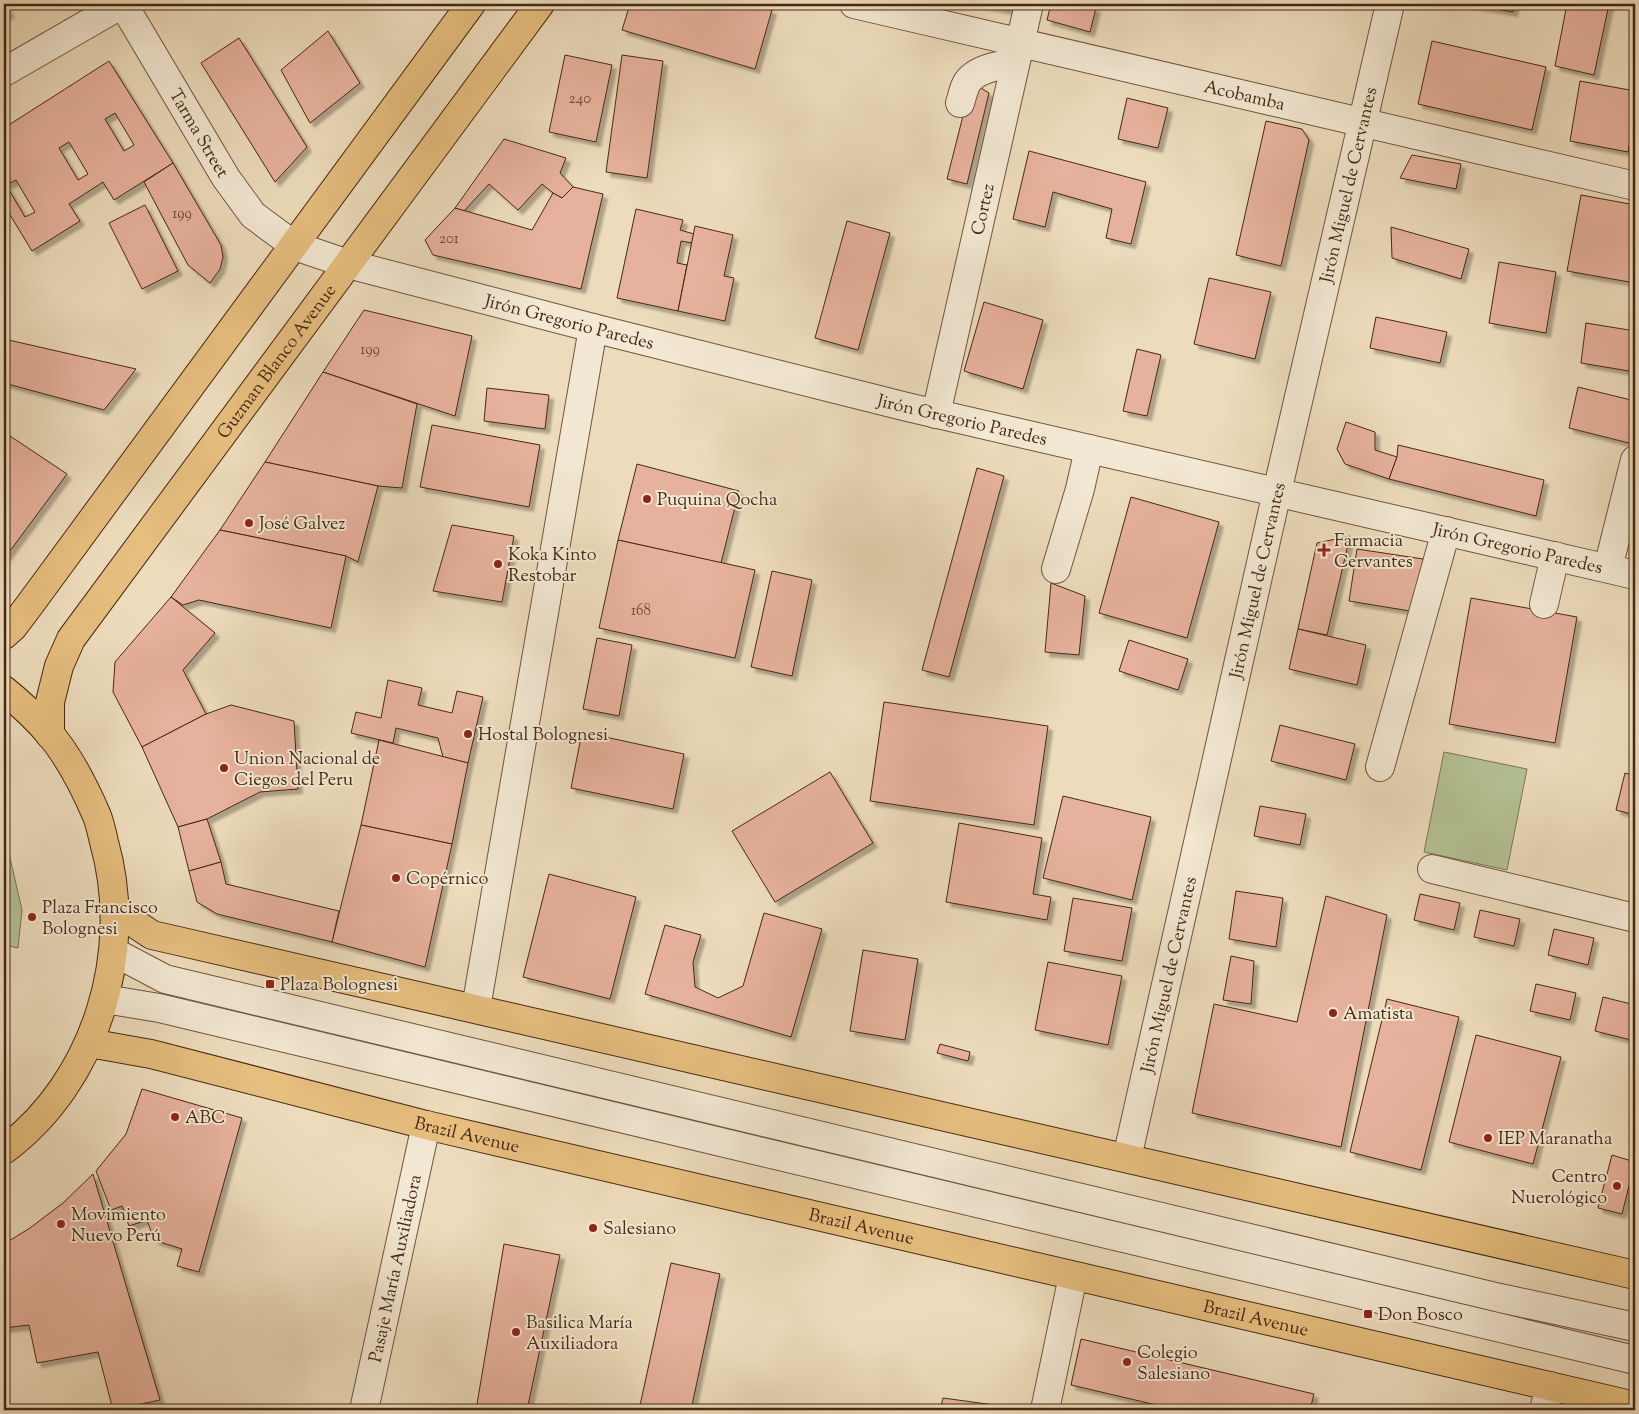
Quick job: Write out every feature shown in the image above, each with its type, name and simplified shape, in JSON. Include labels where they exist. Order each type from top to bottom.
[{"type":"main road","points":[[4,635],[14,627],[31,604],[470,4]]},
{"type":"main road","name":"Guzman Blanco Avenue","points":[[50,735],[50,702],[59,666],[72,639],[540,4]]},
{"type":"main road","points":[[4,690],[50,735],[77,774],[97,818],[110,864],[116,912],[114,952],[105,999],[89,1043],[68,1081],[42,1114],[4,1150]]},
{"type":"main road","points":[[116,912],[152,935],[1635,1275]]},
{"type":"main road","name":"Brazil Avenue","points":[[89,1043],[151,1054],[426,1125],[1074,1276],[1547,1398],[1635,1406]]},
{"type":"street","points":[[4,72],[122,4]]},
{"type":"street","name":"Tarma Street","points":[[122,4],[226,178],[253,215],[294,246]]},
{"type":"street","name":"Acobamba","points":[[854,4],[1018,52],[1362,123],[1635,186]]},
{"type":"street","name":"Cortez","points":[[936,414],[1029,4]]},
{"type":"street","name":"Jirón Miguel de Cervantes","points":[[1127,1158],[1277,492],[1390,4]]},
{"type":"street","points":[[960,103],[965,88],[972,77],[1018,52]]},
{"type":"street","name":"Jirón Gregorio Paredes","points":[[294,246],[348,264],[936,414],[1635,574]]},
{"type":"street","points":[[476,1008],[593,328]]},
{"type":"street","points":[[1056,568],[1080,489],[1089,449]]},
{"type":"street","points":[[1608,568],[1635,460]]},
{"type":"street","points":[[1380,767],[1446,531]]},
{"type":"street","points":[[1544,604],[1555,556]]},
{"type":"street","points":[[1432,870],[1635,918]]},
{"type":"street","points":[[114,952],[165,979],[1500,1298],[1635,1327]]},
{"type":"street","points":[[105,999],[179,1013],[1635,1360]]},
{"type":"street","name":"Pasaje María Auxiliadora","points":[[364,1410],[426,1125]]},
{"type":"street","points":[[1045,1410],[1074,1276]]},
{"type":"green space","points":[[1444,752],[1527,769],[1507,870],[1424,852]]},
{"type":"green space","points":[[4,841],[8,849],[22,910],[18,948],[4,945]]},
{"type":"building","points":[[4,4],[10,13],[4,17]]},
{"type":"building","points":[[630,4],[752,4],[772,10],[755,69],[622,30]]},
{"type":"building","points":[[976,4],[1010,4],[1009,10]]},
{"type":"building","points":[[1051,4],[1085,4],[1096,8],[1090,32],[1047,20]]},
{"type":"building","points":[[1467,4],[1515,4],[1513,12]]},
{"type":"building","points":[[1567,4],[1609,4],[1594,75],[1555,66]]},
{"type":"building","points":[[328,31],[360,83],[310,123],[281,70]]},
{"type":"building","points":[[239,38],[307,147],[275,182],[201,63]]},
{"type":"building","points":[[1432,41],[1546,67],[1532,130],[1418,104]]},
{"type":"building","points":[[565,55],[612,65],[596,142],[549,132]]},
{"type":"building","points":[[622,55],[663,61],[647,178],[606,172]]},
{"type":"building","points":[[109,61],[173,163],[114,200],[103,182],[69,204],[80,221],[32,251],[4,205],[4,128]],"holes":[[[115,113],[134,145],[124,151],[105,119]],[[69,142],[88,174],[78,180],[59,148]],[[16,180],[35,212],[25,217],[6,185]]]},
{"type":"building","points":[[1580,81],[1635,91],[1635,112],[1628,152],[1570,141]]},
{"type":"building","points":[[981,88],[989,93],[967,184],[947,179],[967,100]]},
{"type":"building","points":[[1127,98],[1168,108],[1158,148],[1118,139]]},
{"type":"building","points":[[1266,121],[1302,129],[1309,140],[1281,266],[1236,255]]},
{"type":"building","points":[[504,139],[566,158],[560,173],[573,187],[562,198],[542,184],[518,210],[489,184],[464,211],[455,208]]},
{"type":"building","points":[[1029,151],[1146,182],[1131,244],[1106,238],[1112,209],[1053,192],[1045,227],[1013,219]]},
{"type":"building","points":[[1412,155],[1461,164],[1456,189],[1400,178]]},
{"type":"building","points":[[173,163],[221,245],[223,257],[220,269],[210,283],[188,265],[144,182]]},
{"type":"building","points":[[573,187],[603,194],[581,289],[433,255],[425,240],[455,208],[532,230],[553,193],[562,198]]},
{"type":"building","points":[[1581,195],[1635,205],[1635,283],[1567,271]]},
{"type":"building","points":[[145,205],[178,271],[142,289],[109,223]]},
{"type":"building","points":[[636,209],[683,220],[680,230],[694,234],[692,243],[681,241],[677,263],[687,265],[678,311],[617,298]]},
{"type":"building","points":[[847,221],[890,233],[858,350],[815,338]]},
{"type":"building","points":[[695,226],[733,235],[724,276],[734,278],[725,321],[678,311]]},
{"type":"building","points":[[1391,227],[1469,249],[1461,279],[1392,258]]},
{"type":"building","points":[[1499,262],[1556,272],[1546,333],[1489,323]]},
{"type":"building","points":[[1209,278],[1271,292],[1255,359],[1194,344]]},
{"type":"building","points":[[984,302],[1043,320],[1023,389],[964,371]]},
{"type":"building","points":[[364,310],[472,336],[455,416],[323,372]]},
{"type":"building","points":[[1376,317],[1447,332],[1440,363],[1370,348]]},
{"type":"building","points":[[1586,323],[1635,331],[1635,372],[1581,363]]},
{"type":"building","points":[[4,339],[136,369],[104,410],[4,383]]},
{"type":"building","points":[[1137,349],[1161,355],[1147,416],[1123,411]]},
{"type":"building","points":[[323,372],[417,404],[402,488],[378,486],[265,462]]},
{"type":"building","points":[[1578,387],[1635,401],[1635,434],[1633,444],[1569,428]]},
{"type":"building","points":[[487,388],[549,395],[545,429],[484,421]]},
{"type":"building","points":[[1346,422],[1375,432],[1375,450],[1397,457],[1389,479],[1345,464],[1337,449]]},
{"type":"building","points":[[432,425],[540,445],[529,507],[420,487]]},
{"type":"building","points":[[4,432],[67,474],[4,559]]},
{"type":"building","points":[[1398,445],[1544,480],[1536,516],[1389,479],[1397,457]]},
{"type":"building","points":[[265,462],[378,486],[358,562],[346,556],[220,530]]},
{"type":"building","points":[[637,464],[739,491],[721,563],[618,540]]},
{"type":"building","points":[[977,468],[1004,476],[949,677],[922,670]]},
{"type":"building","points":[[1131,497],[1219,522],[1187,638],[1099,613]]},
{"type":"building","points":[[452,525],[514,536],[502,602],[433,591]]},
{"type":"building","points":[[220,530],[346,556],[331,628],[199,600],[183,605],[171,597]]},
{"type":"building","points":[[1350,536],[1327,635],[1298,629],[1317,543]]},
{"type":"building","points":[[618,540],[755,570],[735,658],[599,628]]},
{"type":"building","points":[[1357,549],[1423,559],[1416,612],[1349,601]]},
{"type":"building","points":[[772,571],[812,580],[792,676],[751,667]]},
{"type":"building","points":[[1051,583],[1085,596],[1079,655],[1045,652]]},
{"type":"building","points":[[171,597],[215,633],[183,670],[206,714],[142,747],[113,692],[115,662]]},
{"type":"building","points":[[1471,598],[1577,617],[1555,743],[1449,724]]},
{"type":"building","points":[[1298,629],[1366,645],[1357,685],[1289,669]]},
{"type":"building","points":[[597,638],[632,645],[619,716],[583,709]]},
{"type":"building","points":[[1129,640],[1188,659],[1178,690],[1119,671]]},
{"type":"building","points":[[388,680],[422,688],[418,705],[452,713],[457,691],[483,697],[468,763],[443,757],[438,738],[396,728],[393,743],[351,733],[356,712],[381,718]]},
{"type":"building","points":[[884,702],[1048,726],[1034,825],[870,801]]},
{"type":"building","name":"Union Nacional de Ciegos del Peru","points":[[231,705],[294,721],[298,789],[260,792],[207,819],[178,827],[142,747],[206,714]]},
{"type":"building","points":[[1635,715],[1635,738],[1630,737]]},
{"type":"building","points":[[1280,725],[1355,744],[1346,780],[1271,761]]},
{"type":"building","points":[[582,732],[684,754],[673,809],[571,788]]},
{"type":"building","points":[[379,740],[468,763],[452,844],[361,825]]},
{"type":"building","points":[[830,772],[873,843],[775,902],[732,831]]},
{"type":"building","points":[[1625,773],[1635,776],[1635,815],[1616,810]]},
{"type":"building","points":[[1063,796],[1151,817],[1132,900],[1043,878]]},
{"type":"building","points":[[1260,806],[1306,814],[1300,845],[1254,836]]},
{"type":"building","points":[[207,819],[221,862],[189,871],[178,827]]},
{"type":"building","points":[[959,823],[1042,838],[1033,894],[1051,897],[1047,920],[946,902]]},
{"type":"building","name":"Copérnico","points":[[361,825],[452,844],[425,967],[332,942]]},
{"type":"building","points":[[221,862],[226,884],[339,911],[332,942],[217,914],[197,902],[189,871]]},
{"type":"building","points":[[549,874],[636,897],[610,999],[523,977]]},
{"type":"building","points":[[1236,891],[1283,898],[1276,947],[1229,939]]},
{"type":"building","points":[[1420,894],[1460,903],[1454,930],[1414,920]]},
{"type":"building","name":"Amatista","points":[[1326,896],[1387,915],[1341,1147],[1192,1113],[1214,1004],[1297,1022]]},
{"type":"building","points":[[1073,898],[1132,908],[1122,961],[1064,951]]},
{"type":"building","points":[[1480,910],[1520,919],[1514,946],[1474,937]]},
{"type":"building","points":[[764,913],[822,929],[791,1037],[645,994],[665,925],[701,935],[693,962],[695,987],[718,998],[743,986]]},
{"type":"building","points":[[1554,929],[1594,938],[1588,965],[1548,955]]},
{"type":"building","points":[[863,950],[918,959],[905,1040],[850,1031]]},
{"type":"building","points":[[1231,956],[1254,961],[1251,1004],[1223,1000]]},
{"type":"building","points":[[1048,962],[1122,976],[1108,1045],[1035,1030]]},
{"type":"building","points":[[1536,984],[1576,993],[1570,1020],[1530,1011]]},
{"type":"building","points":[[1603,997],[1635,1005],[1635,1041],[1595,1031]]},
{"type":"building","points":[[1387,999],[1459,1017],[1421,1170],[1350,1152]]},
{"type":"building","points":[[1476,1035],[1561,1057],[1533,1164],[1449,1142]]},
{"type":"building","points":[[940,1044],[970,1052],[968,1061],[937,1053]]},
{"type":"building","points":[[142,1089],[242,1118],[199,1272],[177,1266],[182,1249],[154,1240],[147,1220],[129,1226],[122,1206],[111,1210],[96,1171],[126,1134]]},
{"type":"building","name":"Centro Nuerológico","points":[[1612,1155],[1635,1162],[1622,1214],[1598,1208]]},
{"type":"building","points":[[93,1174],[160,1400],[113,1410],[98,1352],[37,1363],[29,1325],[4,1328],[4,1244],[30,1228],[63,1203]]},
{"type":"building","name":"Basilica María Auxiliadora","points":[[504,1244],[560,1255],[527,1410],[476,1410]]},
{"type":"building","points":[[671,1263],[720,1274],[691,1410],[639,1410]]},
{"type":"building","name":"Colegio Salesiano","points":[[1081,1339],[1314,1394],[1310,1410],[1178,1410],[1071,1385]]},
{"type":"building","points":[[943,1398],[1031,1410],[940,1410]]},
{"type":"place","name":"Puquina Qocha","points":[[647,499]]},
{"type":"place","name":"José Galvez","points":[[249,523]]},
{"type":"place","name":"Farmacia Cervantes","points":[[1324,550]]},
{"type":"place","name":"Koka Kinto Restobar","points":[[498,564]]},
{"type":"place","name":"Hostal Bolognesi","points":[[468,734]]},
{"type":"place","name":"Union Nacional de Ciegos del Peru","points":[[224,768]]},
{"type":"place","name":"Copérnico","points":[[396,878]]},
{"type":"place","name":"Plaza Francisco Bolognesi","points":[[32,917]]},
{"type":"place","name":"Plaza Bolognesi","points":[[270,984]]},
{"type":"place","name":"Amatista","points":[[1333,1013]]},
{"type":"place","name":"ABC","points":[[175,1117]]},
{"type":"place","name":"IEP Maranatha","points":[[1488,1138]]},
{"type":"place","name":"Centro Nuerológico","points":[[1617,1186]]},
{"type":"place","name":"Movimiento Nuevo Perú","points":[[61,1224]]},
{"type":"place","name":"Salesiano","points":[[593,1228]]},
{"type":"place","name":"Don Bosco","points":[[1368,1314]]},
{"type":"place","name":"Basilica María Auxiliadora","points":[[516,1332]]},
{"type":"place","name":"Colegio Salesiano","points":[[1127,1362]]}]
